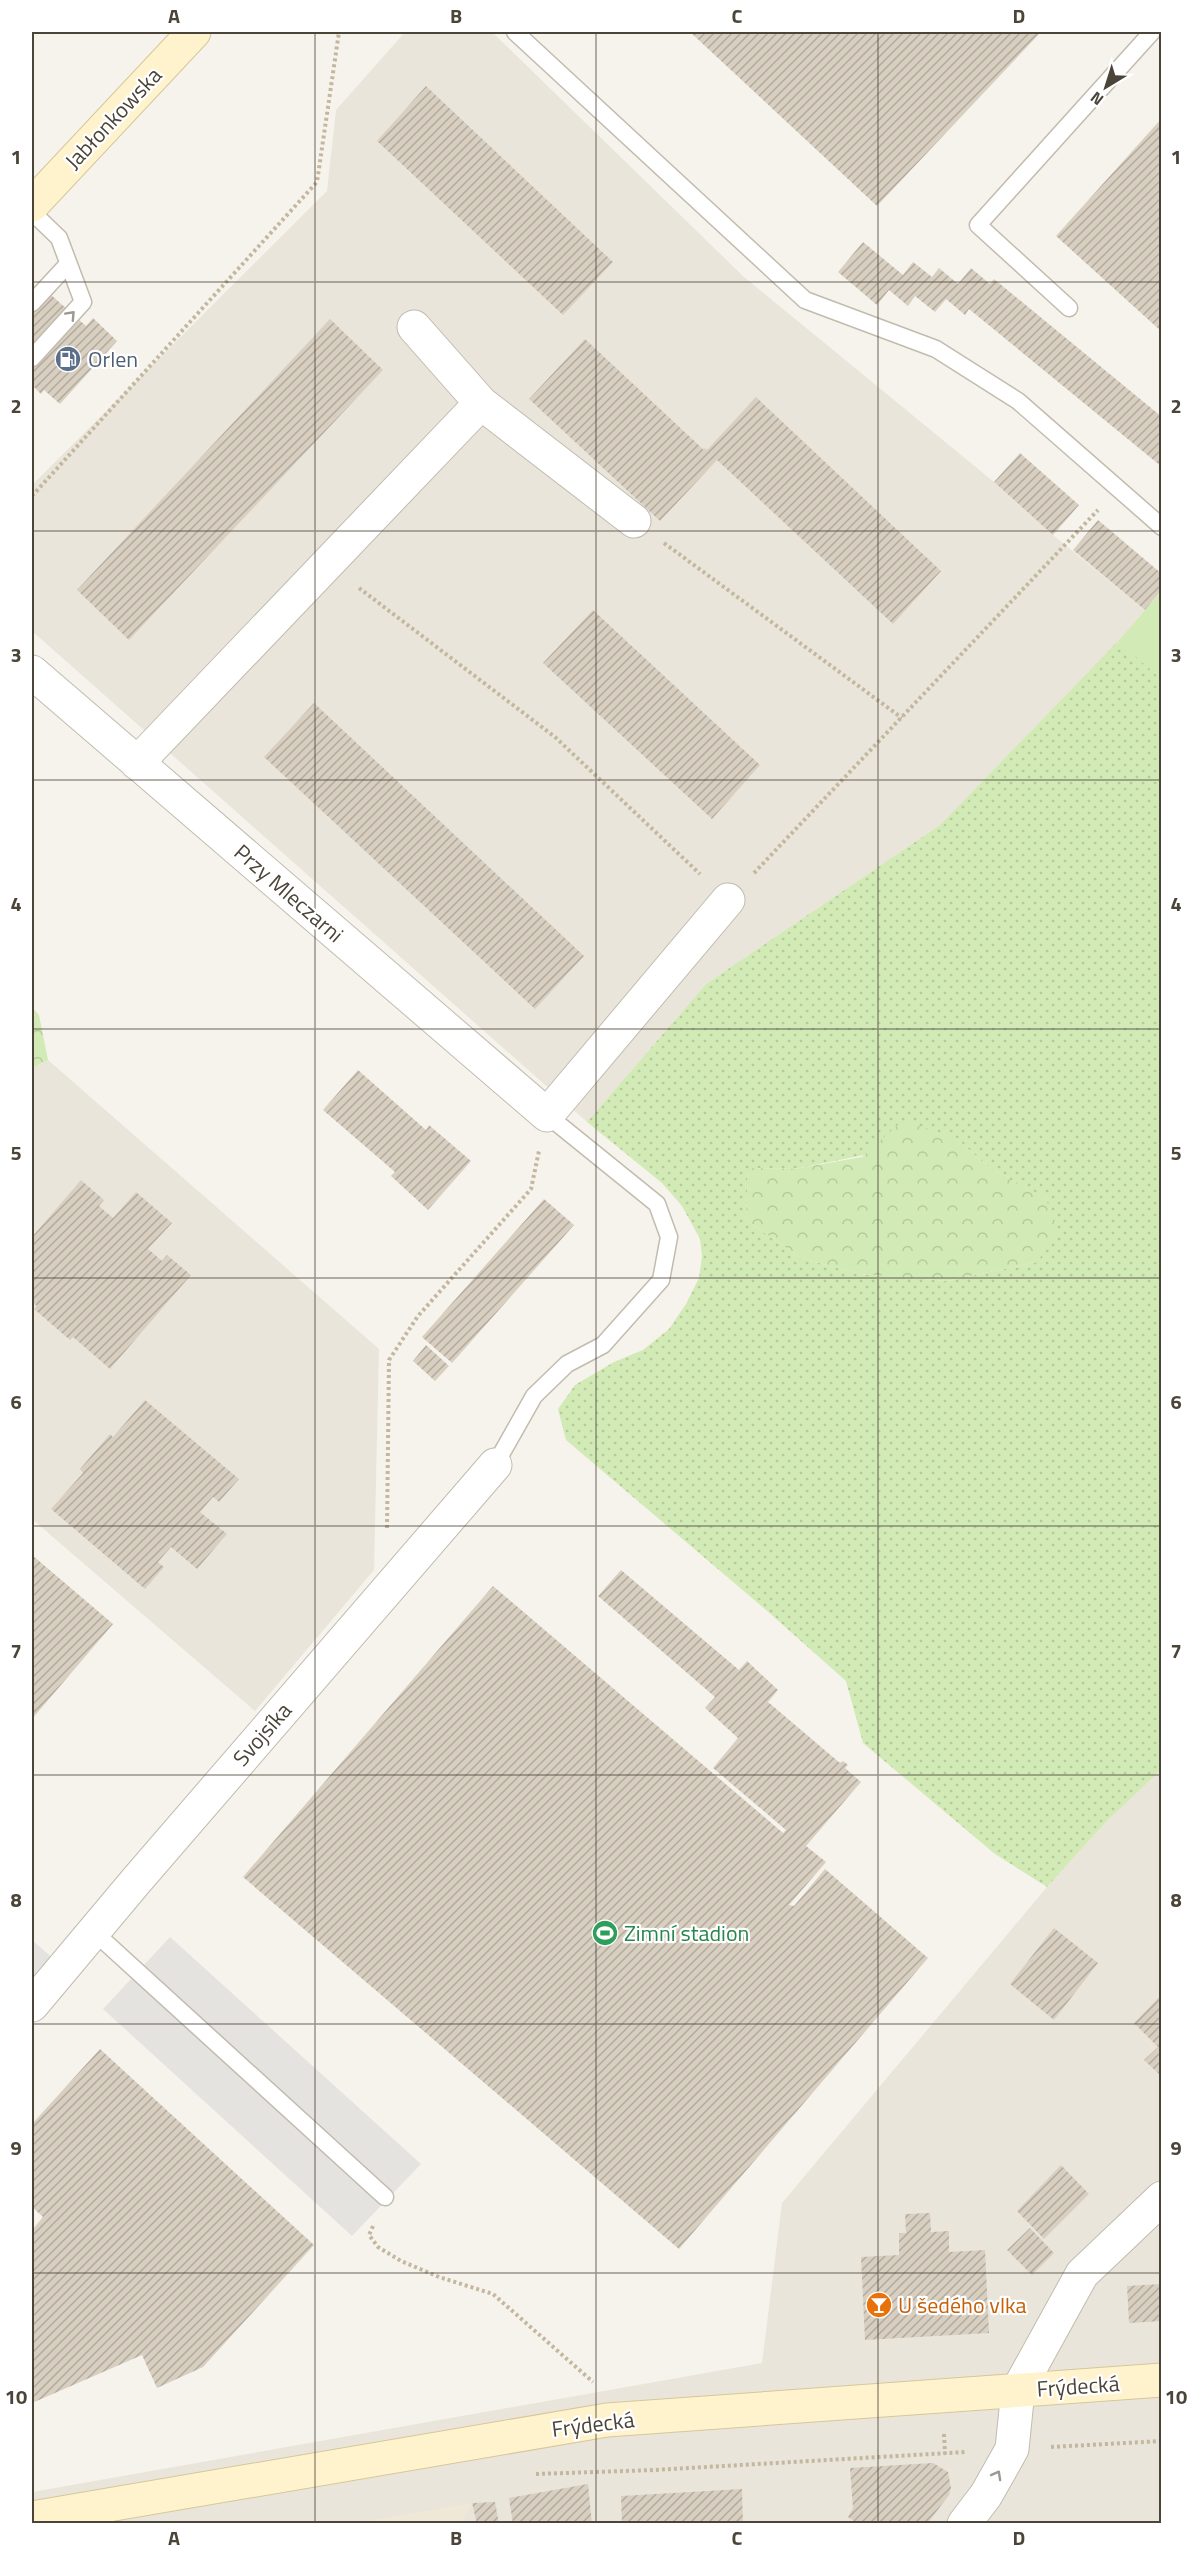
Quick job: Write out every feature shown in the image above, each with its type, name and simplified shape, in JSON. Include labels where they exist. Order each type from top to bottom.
[{"type":"main road","name":"Jabłonkowska","points":[[32,205],[194,32]]},
{"type":"main road","name":"Frýdecká","points":[[32,2518],[607,2420],[1161,2380]]},
{"type":"street","points":[[414,327],[481,403],[634,521]]},
{"type":"street","points":[[137,763],[481,403]]},
{"type":"street","name":"Przy Mleczarni","points":[[32,672],[547,1114]]},
{"type":"street","points":[[547,1114],[728,900]]},
{"type":"street","name":"Svojsíka","points":[[33,2000],[495,1465]]},
{"type":"street","points":[[964,2523],[986,2495],[1012,2449],[1018,2390],[1082,2274],[1161,2199]]},
{"type":"lane","points":[[515,32],[805,300],[936,349],[1018,401],[1117,490],[1161,526]]},
{"type":"lane","points":[[1069,308],[978,225],[1152,32]]},
{"type":"lane","points":[[32,212],[59,238],[82,302],[32,358]]},
{"type":"lane","points":[[32,303],[68,264]]},
{"type":"lane","points":[[495,1465],[534,1396],[567,1364],[603,1345],[661,1280],[669,1237],[657,1204],[547,1114]]},
{"type":"lane","points":[[93,1931],[385,2197]]},
{"type":"path","points":[[32,496],[317,182],[339,32]]},
{"type":"path","points":[[328,564],[555,737],[728,900],[1117,490]]},
{"type":"path","points":[[634,521],[902,718]]},
{"type":"path","points":[[387,1591],[389,1359],[418,1316],[531,1189],[547,1114]]},
{"type":"path","points":[[385,2197],[369,2235],[378,2247],[400,2261],[439,2277],[493,2294],[601,2389]]},
{"type":"path","points":[[942,2395],[945,2454]]},
{"type":"path","points":[[529,2475],[1161,2441]]},
{"type":"shaded area","points":[[405,32],[492,32],[744,277],[994,482],[1053,535],[1145,610],[1118,641],[940,825],[706,984],[587,1122],[32,631],[32,485],[327,191],[336,110]]},
{"type":"shaded area","points":[[48,1060],[379,1349],[374,1570],[255,1711],[32,1519],[32,1068]]},
{"type":"shaded area","points":[[1161,1770],[1161,2523],[32,2524],[32,2492],[762,2363],[782,2203],[1047,1887],[1106,1822]]},
{"type":"shaded area","points":[[170,1937],[421,2164],[352,2236],[103,2009]]},
{"type":"shaded area","points":[[32,1940],[63,1967],[32,1995]]},
{"type":"shaded area","points":[[472,2503],[462,2523],[357,2523]]},
{"type":"green space","points":[[1161,592],[1161,679],[1118,641]]},
{"type":"green space","points":[[1118,641],[1162,679],[1161,1770],[1106,1822],[1047,1887],[995,1854],[863,1743],[846,1681],[566,1440],[558,1409],[575,1385],[614,1362],[643,1350],[669,1329],[686,1304],[699,1278],[702,1256],[700,1239],[682,1206],[662,1183],[587,1122],[706,984],[940,825]],"holes":[[[955,1137],[988,1167],[1045,1198],[1037,1262],[947,1281],[860,1274],[801,1258],[746,1220],[748,1168],[794,1169]]]},
{"type":"green space","points":[[32,1007],[39,1015],[48,1060],[32,1068]]},
{"type":"green space","points":[[902,1121],[955,1137],[988,1167],[1046,1198],[1057,1234],[1037,1262],[947,1281],[860,1274],[801,1258],[746,1220],[748,1168],[794,1169],[862,1157]]},
{"type":"building","points":[[690,32],[1041,32],[877,206]]},
{"type":"building","points":[[426,86],[613,262],[563,315],[377,141]]},
{"type":"building","points":[[1162,118],[1162,332],[1056,236]]},
{"type":"building","points":[[863,242],[903,275],[913,262],[932,277],[939,268],[958,284],[971,268],[990,284],[994,279],[1162,417],[1162,467],[969,309],[965,315],[946,299],[935,312],[915,296],[908,306],[889,290],[877,305],[838,272]]},
{"type":"building","points":[[50,294],[86,326],[93,318],[117,341],[60,404],[44,390],[41,394],[32,385],[32,313]]},
{"type":"building","points":[[330,319],[383,370],[129,640],[77,590]]},
{"type":"building","points":[[585,339],[704,450],[705,448],[707,450],[756,397],[941,571],[893,624],[717,460],[660,521],[529,399]]},
{"type":"building","points":[[1020,453],[1079,505],[1053,535],[994,482]]},
{"type":"building","points":[[1098,520],[1162,574],[1162,590],[1145,610],[1073,550]]},
{"type":"building","points":[[593,610],[760,765],[712,819],[543,663]]},
{"type":"building","points":[[314,703],[584,956],[535,1009],[264,757]]},
{"type":"building","points":[[358,1070],[426,1130],[429,1125],[471,1161],[428,1210],[391,1176],[395,1172],[323,1110]]},
{"type":"building","points":[[81,1180],[104,1200],[99,1206],[113,1218],[136,1192],[172,1223],[148,1249],[162,1261],[167,1255],[191,1275],[110,1369],[73,1337],[70,1340],[34,1309],[37,1306],[32,1302],[32,1237]]},
{"type":"building","points":[[544,1199],[574,1225],[452,1363],[422,1337]]},
{"type":"building","points":[[426,1345],[449,1366],[435,1381],[413,1361]]},
{"type":"building","points":[[145,1400],[239,1479],[219,1502],[213,1497],[200,1512],[227,1534],[197,1569],[171,1547],[158,1562],[164,1567],[145,1589],[51,1509],[83,1473],[80,1469],[110,1434],[113,1437]]},
{"type":"building","points":[[32,1555],[113,1624],[32,1719]]},
{"type":"building","name":"Zimní stadion","points":[[621,1570],[739,1670],[747,1661],[778,1690],[768,1702],[840,1763],[843,1761],[848,1765],[845,1768],[861,1782],[806,1846],[826,1862],[789,1905],[794,1906],[825,1869],[928,1958],[679,2249],[243,1877],[493,1586],[783,1833],[786,1830],[713,1768],[738,1738],[705,1708],[715,1697],[598,1596]]},
{"type":"building","points":[[1054,1928],[1098,1963],[1054,2020],[1010,1984]]},
{"type":"building","points":[[1162,1994],[1162,2077],[1144,2060],[1158,2047],[1134,2023]]},
{"type":"building","points":[[100,2049],[314,2245],[203,2367],[157,2388],[142,2355],[32,2403],[32,2230],[43,2217],[32,2207],[32,2124]]},
{"type":"building","points":[[1061,2165],[1089,2194],[1044,2239],[1017,2211]]},
{"type":"building","points":[[930,2213],[931,2232],[949,2231],[949,2252],[985,2250],[989,2333],[865,2340],[861,2257],[899,2255],[899,2233],[906,2233],[905,2214]]},
{"type":"building","points":[[1030,2228],[1054,2253],[1032,2275],[1007,2250]]},
{"type":"building","points":[[1162,2284],[1162,2321],[1129,2323],[1127,2286]]},
{"type":"building","points":[[933,2463],[948,2472],[951,2488],[949,2495],[927,2524],[858,2524],[848,2517],[853,2508],[850,2468]]},
{"type":"building","points":[[588,2484],[592,2524],[513,2524],[509,2498]]},
{"type":"building","points":[[742,2489],[743,2524],[622,2524],[621,2496]]},
{"type":"building","points":[[495,2502],[499,2524],[477,2524],[472,2503]]},
{"type":"place","name":"Orlen","points":[[68,359]]},
{"type":"place","name":"Zimní stadion","points":[[605,1933]]},
{"type":"place","name":"U šedého vlka","points":[[879,2305]]}]
